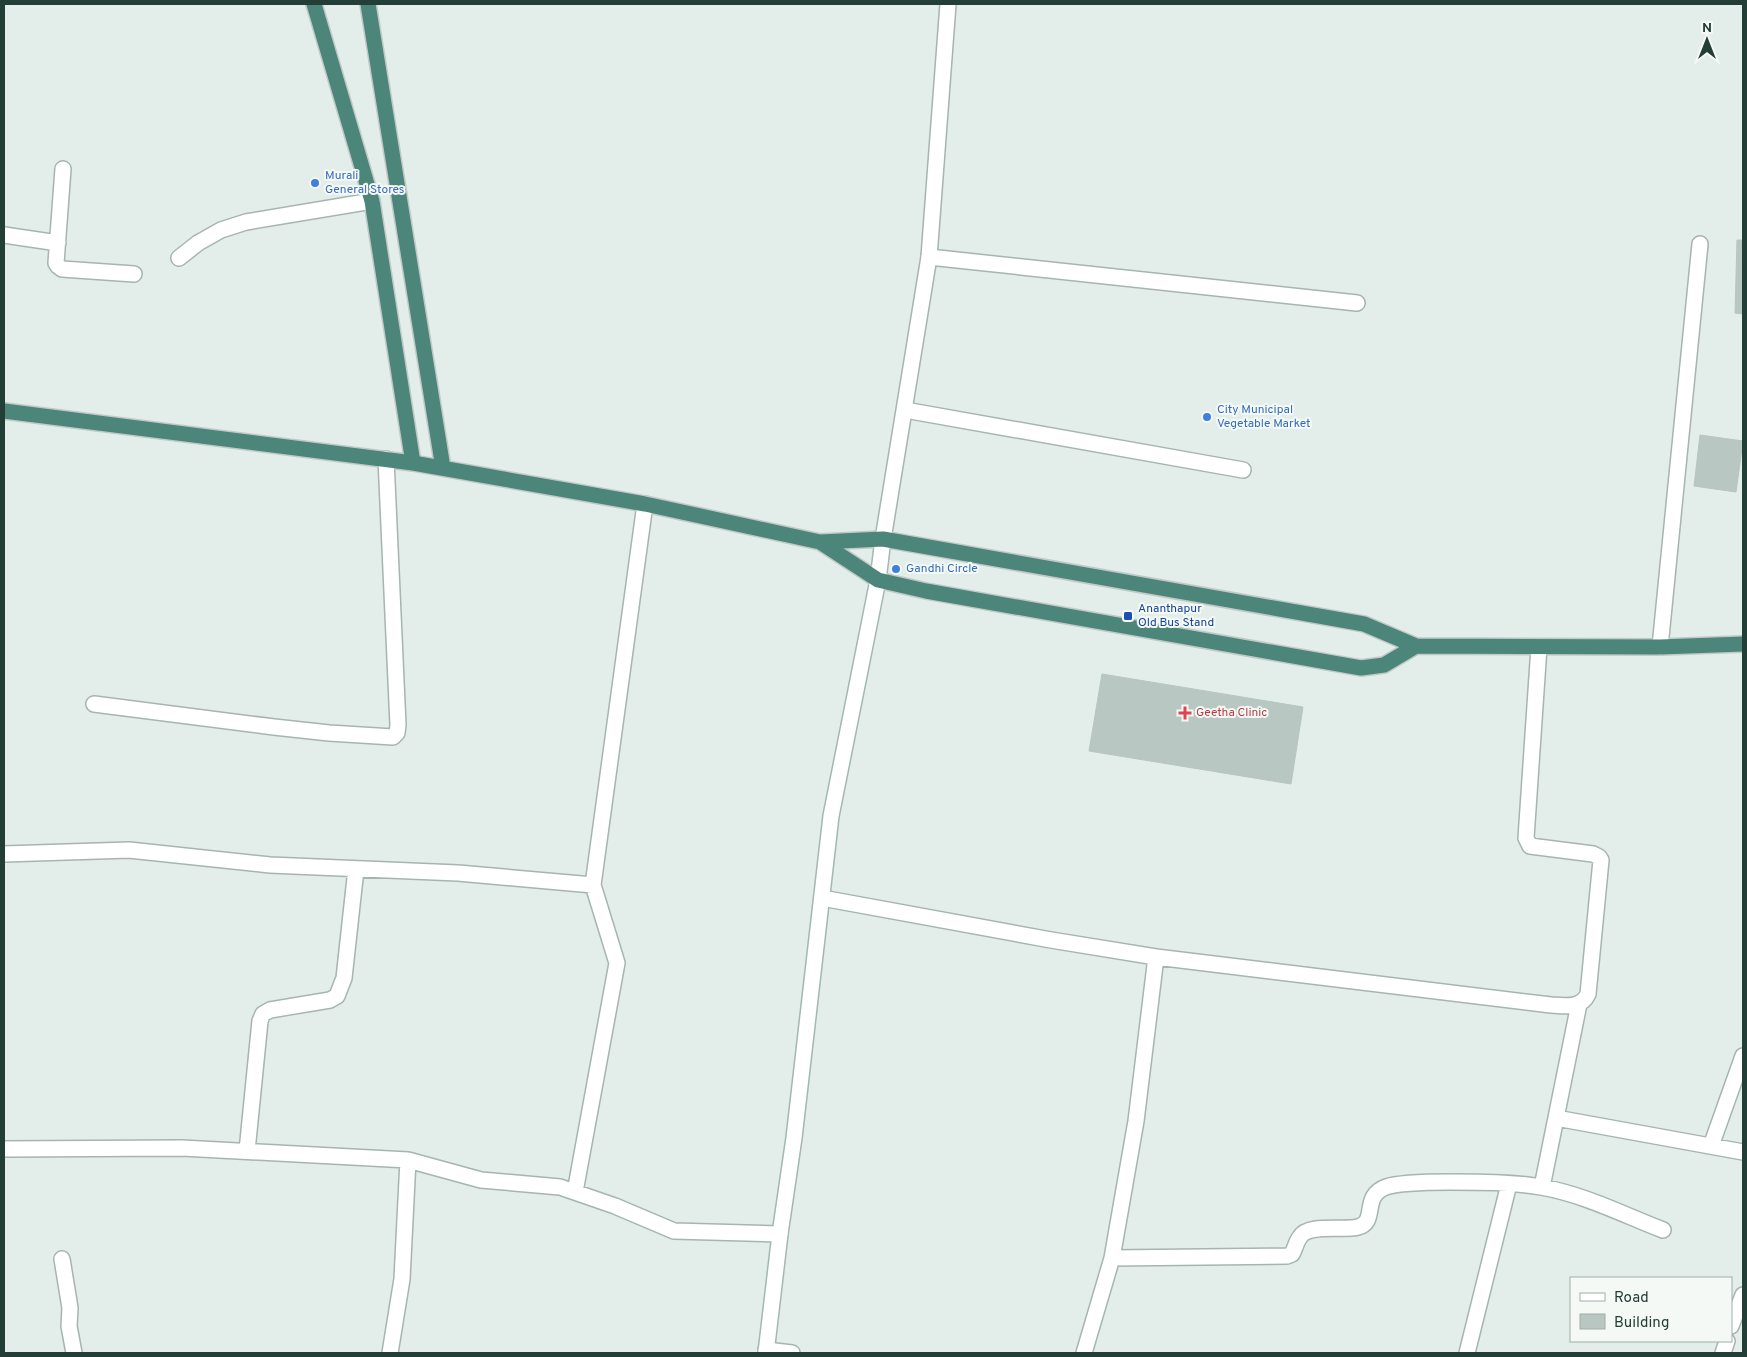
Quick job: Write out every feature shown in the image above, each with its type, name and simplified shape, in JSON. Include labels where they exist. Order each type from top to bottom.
[{"type":"highway","points":[[314,4],[372,201],[414,463]]},
{"type":"highway","points":[[368,4],[443,468]]},
{"type":"highway","points":[[4,411],[414,463],[645,504],[820,542],[883,540],[1364,624],[1416,646],[1660,647],[1743,644]]},
{"type":"highway","points":[[820,542],[878,580],[926,591],[1361,668],[1384,665],[1416,646]]},
{"type":"street","points":[[792,1353],[766,1352],[794,1138],[831,816],[878,580],[929,257],[948,4]]},
{"type":"street","points":[[63,169],[56,263],[60,268],[134,274]]},
{"type":"street","points":[[179,258],[198,243],[221,230],[246,222],[372,201]]},
{"type":"street","points":[[4,235],[58,243]]},
{"type":"street","points":[[1660,647],[1700,244]]},
{"type":"street","points":[[929,257],[1357,303]]},
{"type":"street","points":[[905,410],[1243,470]]},
{"type":"street","points":[[94,704],[329,733],[393,736],[397,732],[398,724],[386,459]]},
{"type":"street","points":[[575,1192],[617,963],[593,885],[645,504]]},
{"type":"street","points":[[822,898],[1156,957],[1552,1005],[1570,1006],[1579,1004],[1586,999],[1588,994],[1601,860],[1597,855],[1593,854],[1530,846],[1527,843],[1539,647]]},
{"type":"street","points":[[4,854],[129,850],[270,866],[458,874],[593,885]]},
{"type":"street","points":[[247,1151],[260,1021],[263,1014],[270,1010],[330,1000],[337,996],[344,978],[356,869]]},
{"type":"street","points":[[1084,1353],[1112,1258],[1136,1121],[1156,957]]},
{"type":"street","points":[[1542,1187],[1579,1004]]},
{"type":"street","points":[[1711,1146],[1743,1056]]},
{"type":"street","points":[[1556,1118],[1743,1152]]},
{"type":"street","points":[[4,1149],[182,1148],[408,1160],[481,1180],[560,1187],[674,1230],[780,1234]]},
{"type":"street","points":[[390,1353],[402,1279],[408,1160]]},
{"type":"street","points":[[1112,1258],[1287,1256],[1292,1254],[1300,1236],[1304,1232],[1358,1227],[1365,1224],[1373,1195],[1388,1186],[1430,1182],[1478,1182],[1542,1187],[1576,1196],[1663,1230]]},
{"type":"street","points":[[1467,1353],[1510,1184]]},
{"type":"street","points":[[62,1259],[70,1308],[69,1326],[74,1353]]},
{"type":"street","points":[[1732,1323],[1743,1295]]},
{"type":"building","points":[[1737,240],[1743,240],[1743,314],[1735,313]]},
{"type":"building","points":[[1700,435],[1743,441],[1736,492],[1694,486]]},
{"type":"building","points":[[1102,674],[1303,707],[1291,784],[1089,751]]},
{"type":"place","name":"Murali General Stores","points":[[315,183]]},
{"type":"place","name":"City Municipal Vegetable Market","points":[[1207,417]]},
{"type":"place","name":"Gandhi Circle","points":[[896,569]]},
{"type":"place","name":"Ananthapur Old Bus Stand","points":[[1128,616]]},
{"type":"place","name":"Geetha Clinic","points":[[1185,713]]}]
